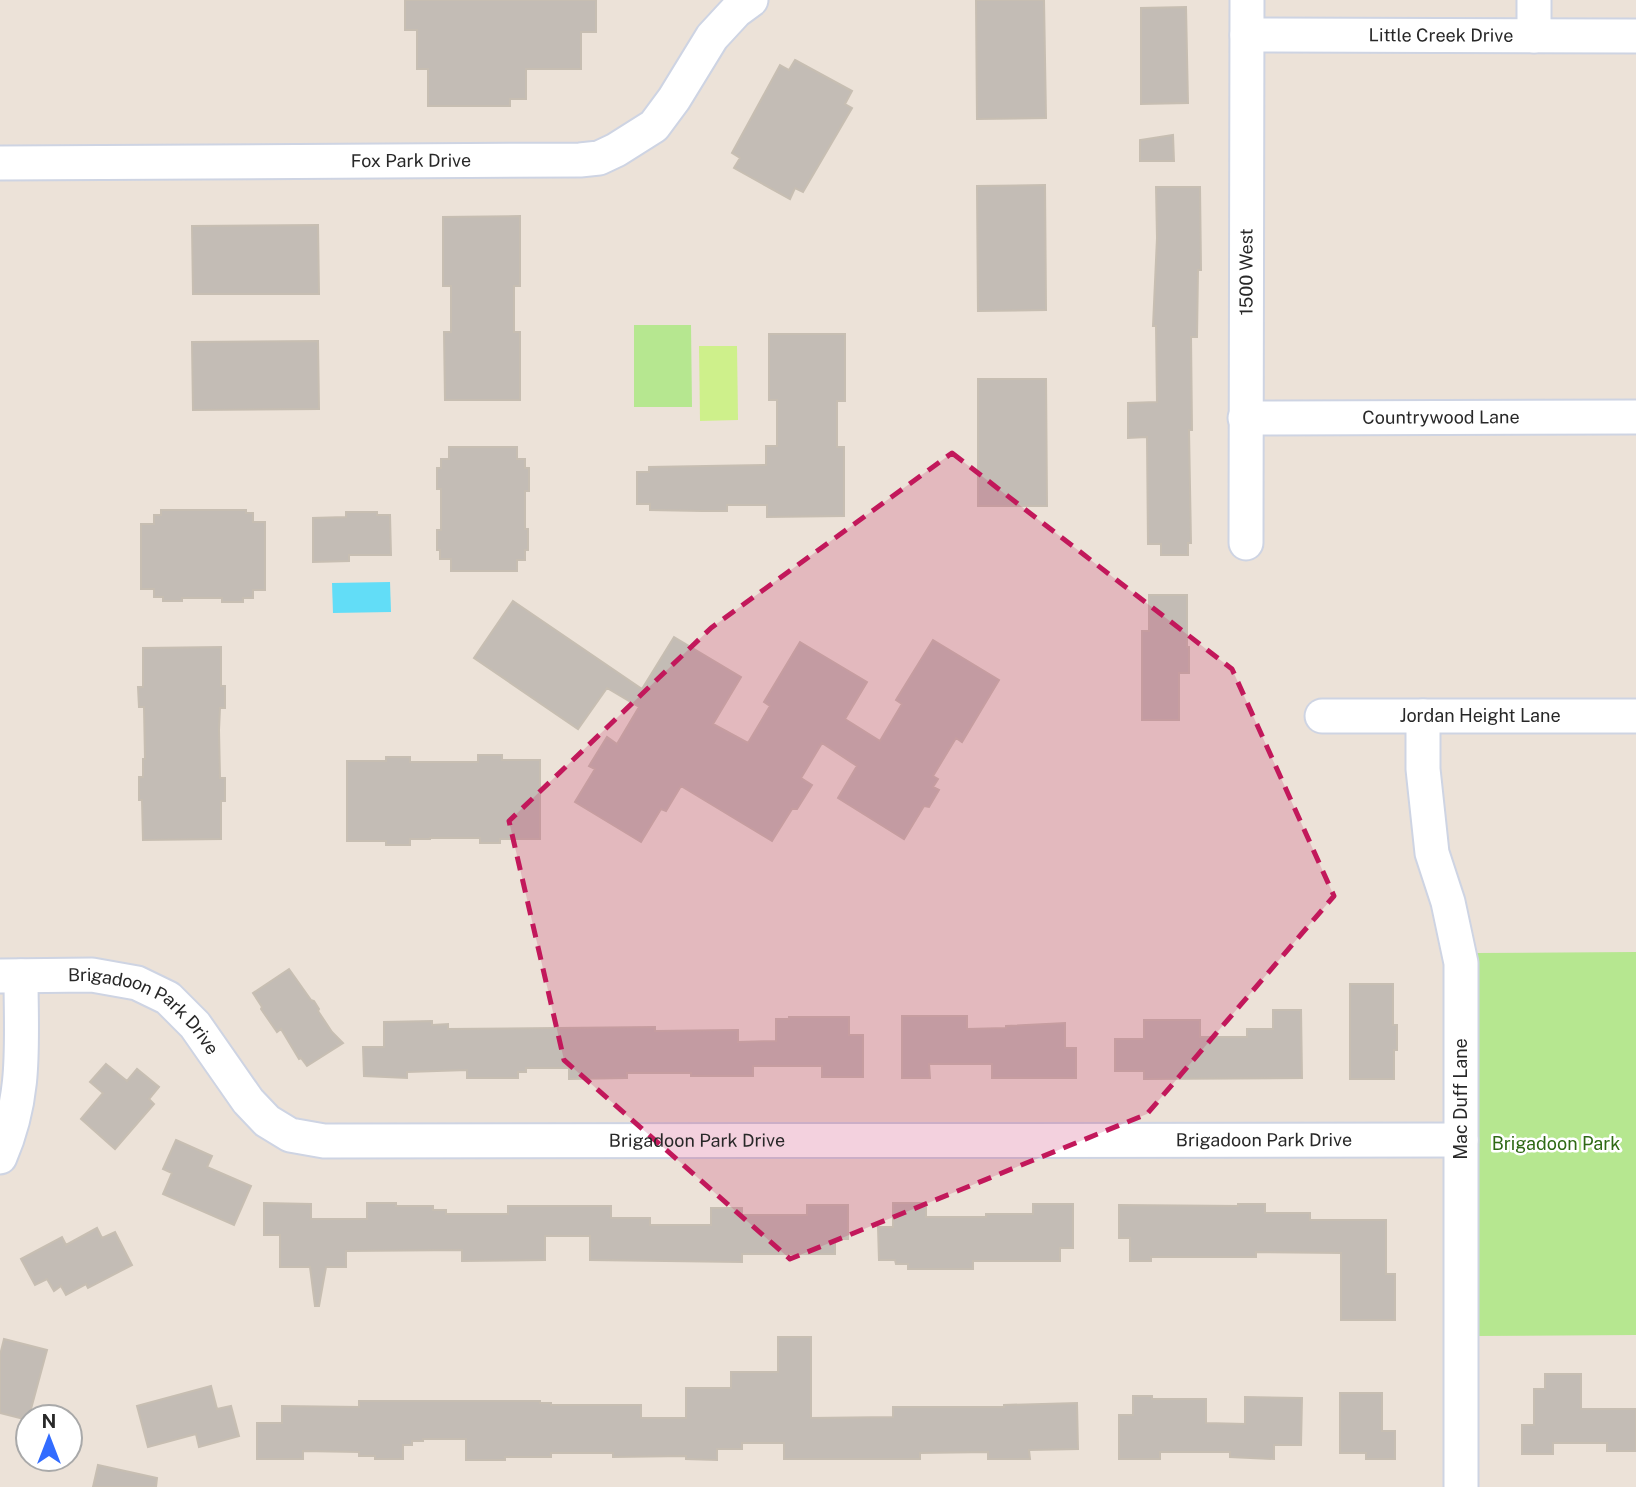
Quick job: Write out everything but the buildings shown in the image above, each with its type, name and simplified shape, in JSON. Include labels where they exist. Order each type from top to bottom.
[{"type":"street","name":"Fox Park Drive","points":[[0,163],[599,158],[654,125],[674,99],[712,37],[736,11],[751,0]]},
{"type":"street","name":"1500 West","points":[[1246,543],[1247,0]]},
{"type":"street","points":[[1534,0],[1534,36]]},
{"type":"street","name":"Little Creek Drive","points":[[1247,35],[1636,36]]},
{"type":"street","name":"Countrywood Lane","points":[[1245,418],[1636,417]]},
{"type":"street","name":"Jordan Height Lane","points":[[1322,716],[1636,716]]},
{"type":"street","name":"Mac Duff Lane","points":[[1423,716],[1423,769],[1432,853],[1448,902],[1461,963],[1461,1487]]},
{"type":"street","name":"Brigadoon Park Drive","points":[[10,976],[92,975],[137,983],[168,998],[195,1025],[248,1101],[267,1121],[290,1135],[324,1141],[1461,1140]]},
{"type":"street","points":[[0,1157],[10,1134],[19,1098],[22,1061],[10,976]]},
{"type":"highlighted area","points":[[952,453],[1232,669],[1334,896],[1147,1114],[790,1259],[564,1060],[509,821],[711,628]]},
{"type":"green space","points":[[634,325],[691,325],[692,407],[634,407]]},
{"type":"green space","points":[[699,346],[737,346],[738,420],[700,421]]},
{"type":"green space","name":"Brigadoon Park","points":[[1636,952],[1636,1335],[1475,1336],[1476,953]]},
{"type":"water","points":[[390,582],[391,612],[333,613],[332,583]]}]
